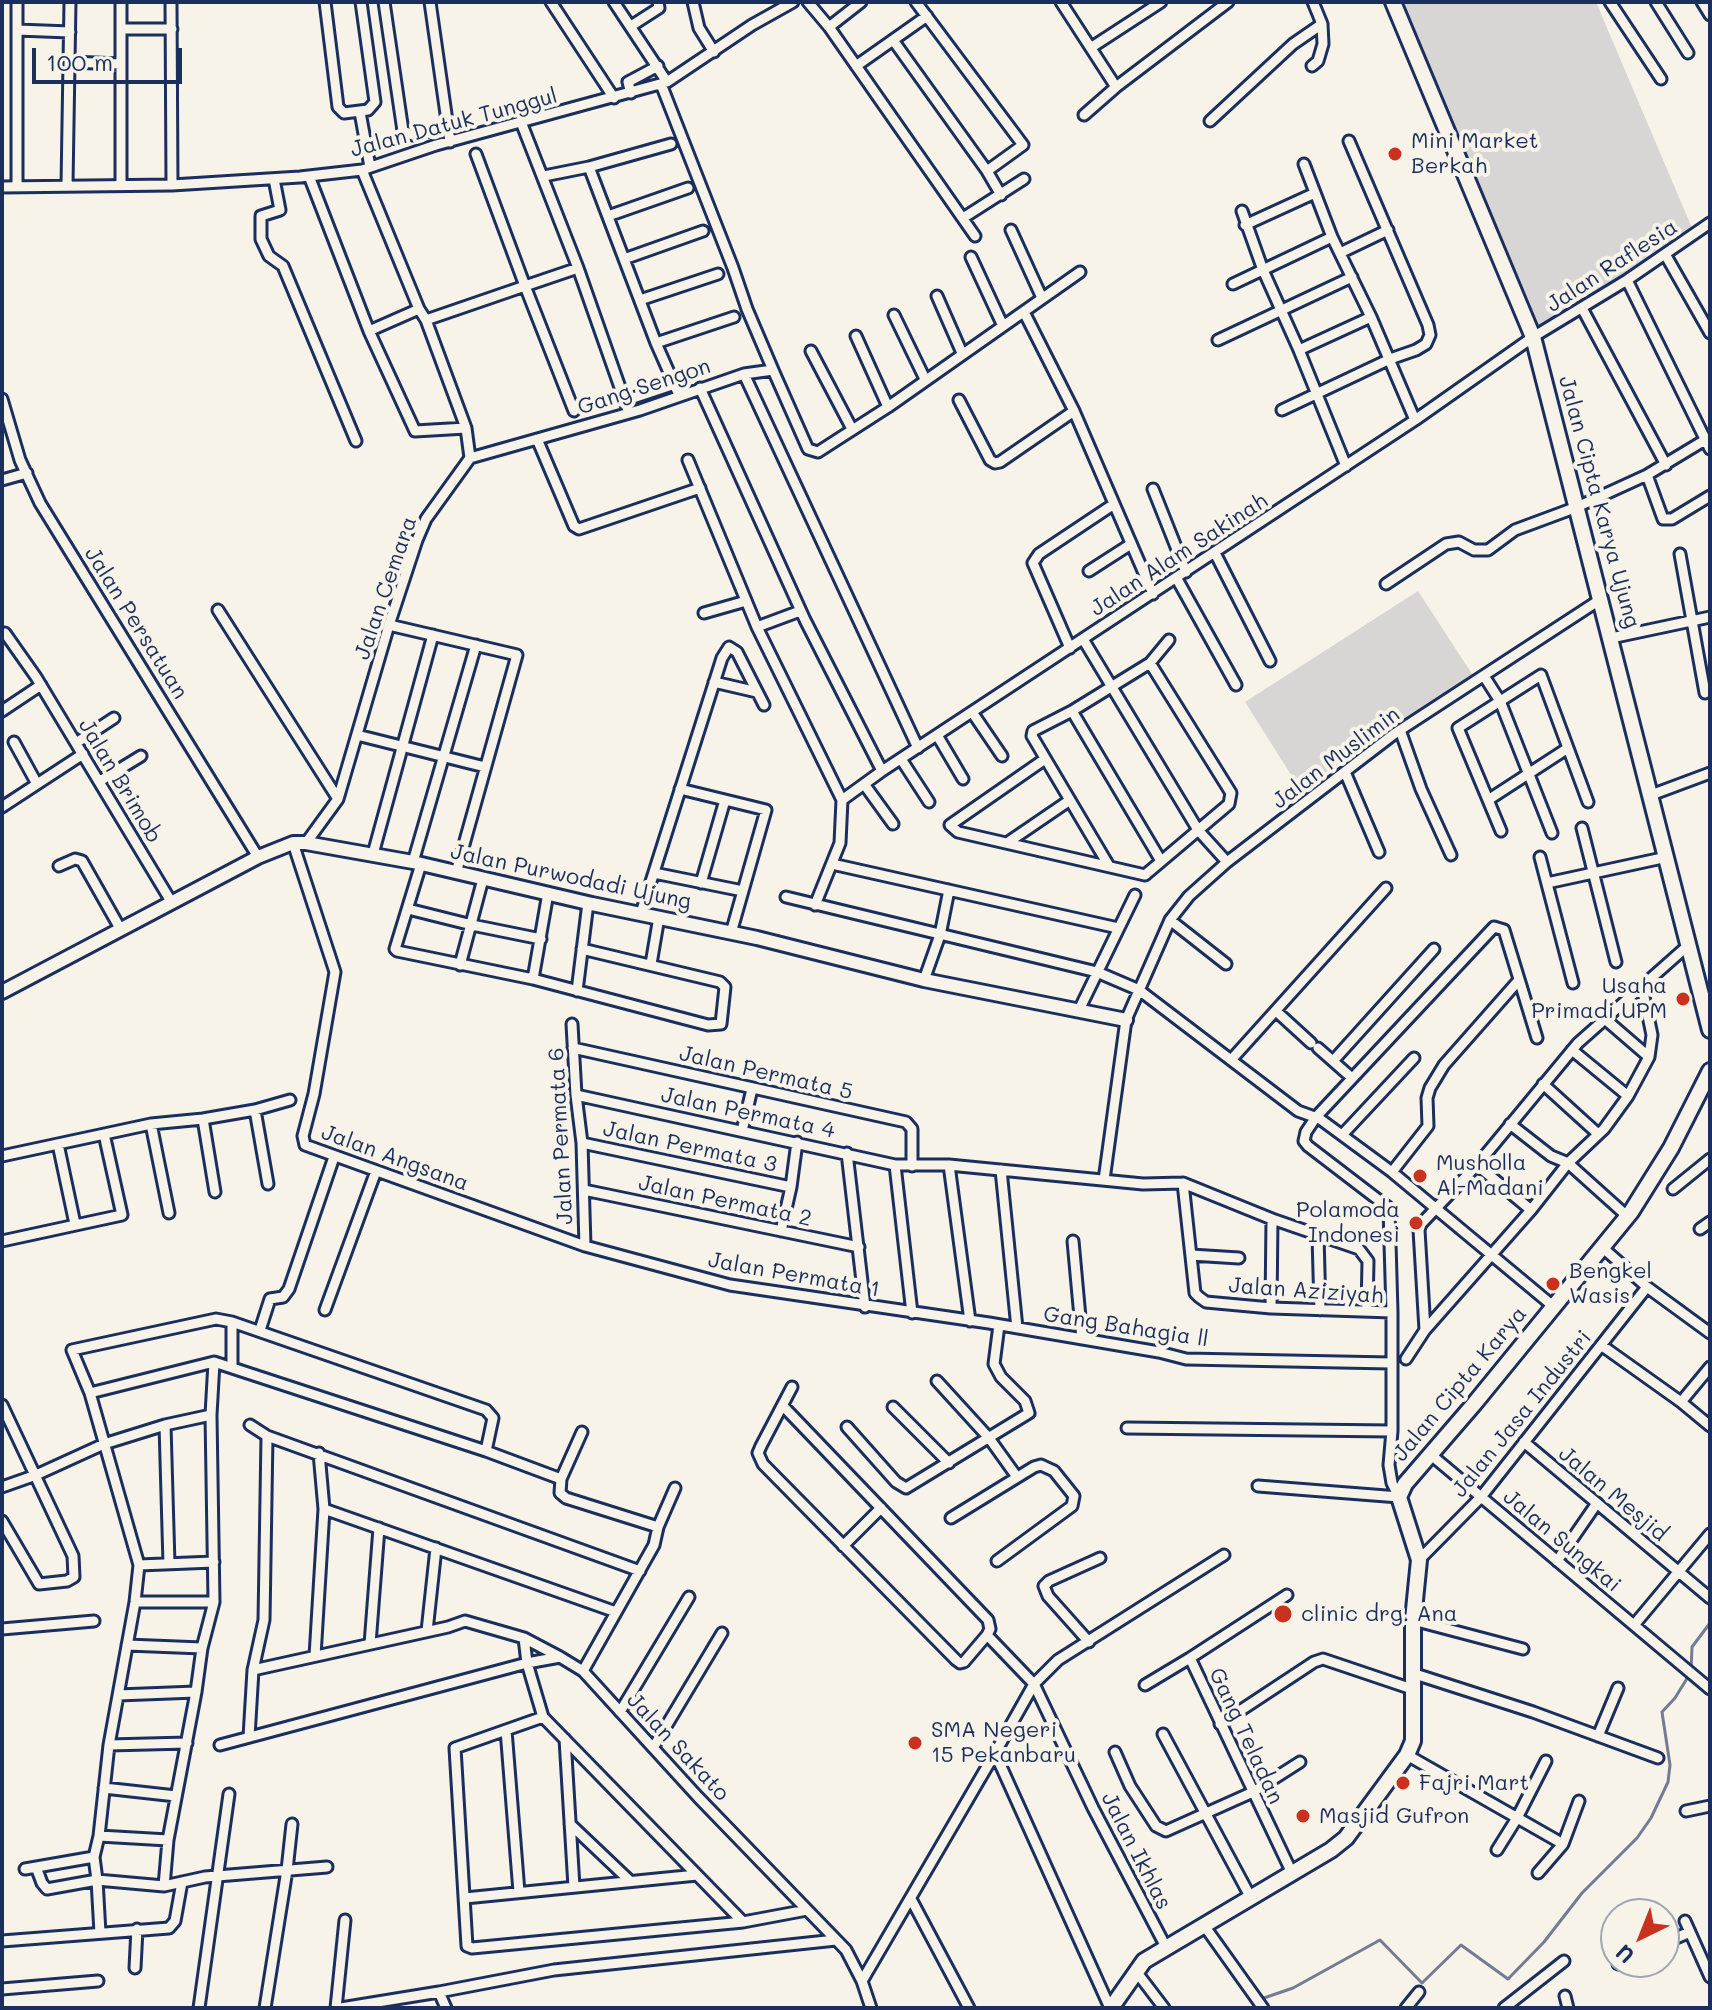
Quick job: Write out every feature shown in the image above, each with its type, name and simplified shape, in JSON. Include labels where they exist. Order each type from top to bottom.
[{"type":"main road","name":"Jalan Cipta Karya Ujung","points":[[1393,2],[1533,337],[1710,1030]]},
{"type":"main road","name":"Jalan Cipta Karya","points":[[1110,2008],[1144,1961],[1331,1850],[1346,1838],[1407,1755],[1413,1741],[1413,1620],[1419,1560],[1399,1497],[1405,1484],[1627,1216],[1671,1148],[1710,1071]]},
{"type":"street","points":[[17,2],[17,187]]},
{"type":"street","points":[[67,185],[70,2]]},
{"type":"street","points":[[121,2],[121,185]]},
{"type":"street","points":[[171,2],[172,185]]},
{"type":"street","points":[[325,2],[338,107],[344,113],[360,112],[372,106],[375,97],[361,2]]},
{"type":"street","points":[[384,2],[403,131],[413,135],[449,126]]},
{"type":"street","points":[[430,2],[450,142]]},
{"type":"street","points":[[551,2],[614,98]]},
{"type":"street","points":[[614,2],[658,66],[768,370],[808,449],[818,452],[888,407],[1080,272]]},
{"type":"street","points":[[631,26],[658,9],[658,2]]},
{"type":"street","points":[[693,2],[699,28],[714,52]]},
{"type":"street","name":"Jalan Datuk Tunggul","points":[[2,187],[172,185],[309,176],[366,168],[664,83],[793,2]]},
{"type":"street","points":[[808,2],[829,27],[975,236]]},
{"type":"street","points":[[829,27],[861,2]]},
{"type":"street","points":[[916,2],[1023,145],[987,171]]},
{"type":"street","points":[[1092,47],[1161,2]]},
{"type":"street","points":[[1084,115],[1228,2]]},
{"type":"street","points":[[1312,66],[1318,61],[1323,44],[1322,24],[1313,2]]},
{"type":"street","points":[[1610,2],[1661,79]]},
{"type":"street","points":[[1656,2],[1688,53]]},
{"type":"street","points":[[1702,2],[1710,15]]},
{"type":"street","points":[[1066,4],[1116,87]]},
{"type":"street","points":[[856,66],[927,16]]},
{"type":"street","points":[[1210,121],[1293,44],[1322,24]]},
{"type":"street","points":[[122,29],[172,29]]},
{"type":"street","points":[[17,30],[70,32]]},
{"type":"street","points":[[893,40],[1001,195]]},
{"type":"street","points":[[69,62],[121,64]]},
{"type":"street","points":[[631,93],[628,82],[658,66]]},
{"type":"street","points":[[360,112],[366,168],[466,428],[470,458]]},
{"type":"street","points":[[521,122],[544,176],[629,413]]},
{"type":"street","points":[[1282,410],[1390,359],[1416,350],[1426,344],[1430,335],[1349,141]]},
{"type":"street","points":[[544,176],[671,144]]},
{"type":"street","points":[[476,154],[574,411]]},
{"type":"street","points":[[1304,164],[1332,237],[1371,317],[1415,420]]},
{"type":"street","points":[[589,167],[656,343],[677,389],[624,401]]},
{"type":"street","points":[[309,176],[369,331],[415,431],[466,428]]},
{"type":"street","points":[[274,179],[280,210],[261,216],[261,239],[269,256],[283,266],[356,441]]},
{"type":"street","points":[[963,218],[1024,179]]},
{"type":"street","points":[[608,216],[688,188]]},
{"type":"street","points":[[1245,225],[1315,193]]},
{"type":"street","points":[[1242,211],[1263,270],[1346,466]]},
{"type":"street","name":"Jalan Raflesia","points":[[1533,337],[1709,227]]},
{"type":"street","points":[[1011,230],[1042,298]]},
{"type":"street","points":[[1340,253],[1388,230]]},
{"type":"street","points":[[624,259],[703,231]]},
{"type":"street","points":[[1233,284],[1332,237]]},
{"type":"street","points":[[1665,254],[1710,333]]},
{"type":"street","points":[[971,257],[1003,326]]},
{"type":"street","points":[[426,320],[578,268]]},
{"type":"street","points":[[640,300],[718,274]]},
{"type":"street","points":[[1218,340],[1352,277]]},
{"type":"street","points":[[1386,584],[1446,544],[1459,542],[1474,550],[1488,550],[1515,530],[1577,507],[1708,445],[1627,280]]},
{"type":"street","points":[[937,296],[962,353]]},
{"type":"street","points":[[1582,308],[1666,465]]},
{"type":"street","points":[[369,331],[419,309]]},
{"type":"street","points":[[1024,312],[1074,411],[1153,594]]},
{"type":"street","points":[[894,315],[925,379]]},
{"type":"street","points":[[656,343],[734,317]]},
{"type":"street","points":[[1299,350],[1371,317]]},
{"type":"street","points":[[856,336],[888,407]]},
{"type":"street","name":"Jalan Alam Sakinah","points":[[842,800],[1415,420],[1533,337]]},
{"type":"street","points":[[811,351],[852,429]]},
{"type":"street","name":"Gang Sengon","points":[[470,458],[629,413],[677,389],[700,388],[768,370]]},
{"type":"street","points":[[744,374],[918,748]]},
{"type":"street","points":[[700,388],[800,611],[882,771]]},
{"type":"street","name":"Jalan Persatuan","points":[[2,399],[20,460],[40,503],[258,857]]},
{"type":"street","points":[[959,400],[990,460],[995,463],[1074,411]]},
{"type":"street","points":[[537,439],[574,526],[579,529],[700,488]]},
{"type":"street","name":"Jalan Cemara","points":[[299,843],[338,799],[389,625],[426,519],[470,458]]},
{"type":"street","points":[[688,460],[757,627],[842,800],[840,843],[815,905]]},
{"type":"street","points":[[2,480],[27,473]]},
{"type":"street","points":[[1647,475],[1663,519],[1672,519],[1710,496]]},
{"type":"street","points":[[1153,489],[1186,572]]},
{"type":"street","points":[[1070,648],[1033,563],[1039,554],[1114,504]]},
{"type":"street","points":[[1089,571],[1131,544]]},
{"type":"street","points":[[1215,553],[1270,661]]},
{"type":"street","points":[[1680,554],[1705,693]]},
{"type":"street","points":[[1177,579],[1236,685]]},
{"type":"street","name":"Jalan Muslimin","points":[[1139,990],[1170,920],[1189,896],[1227,862],[1400,730],[1601,599]]},
{"type":"street","points":[[704,613],[746,601]]},
{"type":"street","points":[[218,610],[338,799]]},
{"type":"street","points":[[757,627],[800,611]]},
{"type":"street","points":[[1611,638],[1710,617]]},
{"type":"street","points":[[389,625],[517,655],[456,873]]},
{"type":"street","name":"Jalan Brimob","points":[[3,632],[38,681],[172,903]]},
{"type":"street","points":[[373,854],[433,635]]},
{"type":"street","points":[[1083,639],[1198,830],[1227,862]]},
{"type":"street","points":[[1109,866],[1032,736],[1033,731],[1150,663],[1169,640]]},
{"type":"street","points":[[476,645],[444,757],[396,950],[533,979],[708,1025],[721,1024],[723,984],[582,949]]},
{"type":"street","points":[[641,913],[726,650],[733,648],[764,705]]},
{"type":"street","points":[[1045,759],[950,824],[958,832],[1145,875],[1229,804],[1231,793],[1150,663]]},
{"type":"street","points":[[1501,831],[1458,728],[1541,675],[1588,802]]},
{"type":"street","points":[[1484,676],[1500,701],[1552,833]]},
{"type":"street","points":[[2,711],[38,681]]},
{"type":"street","points":[[714,682],[757,692]]},
{"type":"street","points":[[1072,711],[1161,861]]},
{"type":"street","points":[[972,712],[1002,756]]},
{"type":"street","points":[[76,743],[114,718]]},
{"type":"street","points":[[1400,730],[1421,789],[1451,855]]},
{"type":"street","points":[[357,735],[485,767]]},
{"type":"street","points":[[937,735],[963,779]]},
{"type":"street","points":[[14,742],[37,784]]},
{"type":"street","points":[[1488,800],[1568,748]]},
{"type":"street","points":[[2,807],[83,754]]},
{"type":"street","points":[[100,781],[141,756]]},
{"type":"street","points":[[901,759],[929,802]]},
{"type":"street","points":[[1345,772],[1379,852]]},
{"type":"street","points":[[1651,795],[1710,773]]},
{"type":"street","points":[[864,784],[893,824]]},
{"type":"street","points":[[680,789],[766,810],[731,933]]},
{"type":"street","points":[[701,883],[725,800]]},
{"type":"street","points":[[1007,843],[1070,800]]},
{"type":"street","points":[[1582,828],[1616,962]]},
{"type":"street","points":[[2,992],[258,857],[299,843]]},
{"type":"street","name":"Jalan Purwodadi Ujung","points":[[299,843],[417,863],[924,980],[1126,1020]]},
{"type":"street","name":"Jalan Angsana","points":[[299,843],[335,972],[303,1141],[305,1145],[585,1246]]},
{"type":"street","points":[[1540,857],[1573,983]]},
{"type":"street","points":[[1547,883],[1667,857]]},
{"type":"street","points":[[59,866],[75,859],[82,861],[121,930]]},
{"type":"street","points":[[832,864],[1118,928]]},
{"type":"street","points":[[654,873],[743,891]]},
{"type":"street","points":[[460,965],[483,879]]},
{"type":"street","points":[[1231,1060],[1386,888]]},
{"type":"street","points":[[924,980],[940,935],[949,890]]},
{"type":"street","points":[[533,979],[548,893]]},
{"type":"street","points":[[1079,1010],[1135,895]]},
{"type":"street","points":[[786,897],[1097,972],[1139,990],[1298,1111],[1316,1117],[1392,1172],[1553,1306]]},
{"type":"street","points":[[577,991],[588,903]]},
{"type":"street","points":[[408,909],[541,939]]},
{"type":"street","points":[[651,964],[659,917]]},
{"type":"street","points":[[1170,920],[1226,964]]},
{"type":"street","points":[[1392,1312],[1389,1208],[1304,1141],[1306,1132],[1316,1117],[1494,927],[1504,930],[1537,1038]]},
{"type":"street","points":[[1333,1061],[1434,949]]},
{"type":"street","points":[[1425,1330],[1421,1224],[1438,1210],[1572,1050],[1684,949]]},
{"type":"street","points":[[1392,1172],[1428,1126],[1427,1098],[1444,1065],[1519,980]]},
{"type":"street","points":[[1406,1359],[1425,1330],[1531,1210],[1568,1163],[1604,1129],[1628,1096],[1649,1057],[1652,1035],[1642,987]]},
{"type":"street","points":[[1104,1180],[1126,1020],[1139,990]]},
{"type":"street","points":[[1276,1011],[1352,1078]]},
{"type":"street","points":[[1605,1019],[1649,1057]]},
{"type":"street","name":"Jalan Permata 6","points":[[572,1024],[582,1143],[585,1246]]},
{"type":"street","name":"Jalan Permata 5","points":[[573,1048],[906,1122],[912,1129],[912,1166]]},
{"type":"street","points":[[1572,1050],[1628,1096]]},
{"type":"street","points":[[1342,1135],[1414,1058]]},
{"type":"street","points":[[1543,1084],[1597,1133]]},
{"type":"street","points":[[742,1131],[752,1089]]},
{"type":"street","name":"Jalan Permata 4","points":[[576,1095],[895,1165],[949,1165],[1143,1184],[1183,1183]]},
{"type":"street","points":[[2,1156],[151,1124],[255,1110],[290,1100]]},
{"type":"street","points":[[255,1110],[268,1184]]},
{"type":"street","points":[[203,1119],[215,1192]]},
{"type":"street","points":[[151,1124],[169,1213]]},
{"type":"street","points":[[1510,1124],[1551,1156],[1568,1163],[1627,1216]]},
{"type":"street","points":[[2,1241],[122,1215],[104,1134]]},
{"type":"street","points":[[781,1231],[797,1142]]},
{"type":"street","name":"Jalan Permata 3","points":[[582,1143],[791,1187]]},
{"type":"street","points":[[58,1144],[75,1224]]},
{"type":"street","points":[[847,1153],[865,1307]]},
{"type":"street","points":[[260,1330],[270,1299],[283,1297],[289,1289],[334,1157]]},
{"type":"street","points":[[1673,1189],[1710,1159]]},
{"type":"street","points":[[895,1165],[912,1313]]},
{"type":"street","points":[[949,1165],[970,1321]]},
{"type":"street","points":[[1477,1165],[1531,1210]]},
{"type":"street","points":[[1001,1170],[1017,1328]]},
{"type":"street","points":[[325,1310],[376,1171]]},
{"type":"street","points":[[1183,1183],[1272,1219],[1359,1249],[1368,1261],[1367,1311]]},
{"type":"street","name":"Jalan Aziziyah","points":[[1183,1183],[1195,1293],[1206,1302],[1271,1308],[1392,1312],[1389,1465],[1392,1483],[1399,1497]]},
{"type":"street","name":"Jalan Permata 2","points":[[584,1190],[859,1247]]},
{"type":"street","points":[[1271,1308],[1272,1219]]},
{"type":"street","points":[[1700,1229],[1710,1222]]},
{"type":"street","points":[[1318,1235],[1320,1310]]},
{"type":"street","points":[[1073,1241],[1082,1339]]},
{"type":"street","name":"Jalan Permata 1","points":[[585,1246],[730,1285],[999,1325]]},
{"type":"street","points":[[1603,1248],[1647,1287],[1710,1333]]},
{"type":"street","points":[[1191,1255],[1239,1258]]},
{"type":"street","name":"Jalan Jasa Industri","points":[[1419,1560],[1481,1497],[1647,1287]]},
{"type":"street","points":[[100,1933],[94,1857],[139,1565],[90,1393],[72,1350],[216,1319],[232,1322],[486,1410],[493,1418],[486,1451]]},
{"type":"street","points":[[232,1322],[232,1367]]},
{"type":"street","points":[[847,1427],[903,1487],[912,1486],[1029,1413],[1025,1401],[1001,1377],[994,1364],[999,1325]]},
{"type":"street","name":"Gang Bahagia ll","points":[[999,1325],[1186,1359],[1391,1363]]},
{"type":"street","points":[[1601,1345],[1710,1426]]},
{"type":"street","points":[[90,1393],[214,1362],[486,1451],[561,1479]]},
{"type":"street","points":[[164,1886],[168,1840],[202,1648],[214,1602],[211,1415],[214,1362]]},
{"type":"street","points":[[1681,1402],[1710,1367]]},
{"type":"street","points":[[937,1381],[989,1438],[1017,1477]]},
{"type":"street","points":[[792,1387],[761,1446],[758,1453],[760,1460],[960,1663],[987,1635]]},
{"type":"street","points":[[2,1405],[73,1556],[74,1577],[67,1581],[39,1584],[2,1521]]},
{"type":"street","name":"Jalan Ikhlas","points":[[783,1406],[988,1620],[990,1629],[987,1635],[1034,1684],[1093,1808],[1166,1947]]},
{"type":"street","points":[[893,1407],[949,1463]]},
{"type":"street","points":[[2,1487],[104,1444],[211,1415]]},
{"type":"street","points":[[165,1425],[169,1564]]},
{"type":"street","points":[[250,1425],[267,1436],[640,1571]]},
{"type":"street","points":[[1127,1428],[1392,1431]]},
{"type":"street","points":[[582,1432],[561,1479],[560,1493],[566,1498],[658,1527]]},
{"type":"street","points":[[249,1737],[253,1670],[264,1620],[267,1436]]},
{"type":"street","name":"Jalan Mesjid","points":[[1524,1442],[1710,1598]]},
{"type":"street","points":[[315,1656],[324,1509],[319,1453]]},
{"type":"street","name":"Jalan Sungkai","points":[[1430,1454],[1710,1689]]},
{"type":"street","points":[[951,1518],[1017,1477],[1041,1465],[1048,1466],[1074,1496],[1074,1503],[997,1561]]},
{"type":"street","points":[[1258,1486],[1399,1497]]},
{"type":"street","points":[[583,1671],[654,1545],[658,1527],[675,1488]]},
{"type":"street","points":[[1557,1561],[1597,1503]]},
{"type":"street","points":[[843,1546],[881,1508]]},
{"type":"street","points":[[324,1509],[616,1612]]},
{"type":"street","points":[[370,1644],[379,1528]]},
{"type":"street","points":[[1634,1625],[1710,1534]]},
{"type":"street","points":[[427,1631],[436,1548]]},
{"type":"street","points":[[862,1981],[1034,1684],[1058,1660],[1224,1555]]},
{"type":"street","points":[[1089,1642],[1048,1596],[1044,1586],[1100,1558]]},
{"type":"street","points":[[139,1565],[214,1562]]},
{"type":"street","name":"Gang Teladan","points":[[1145,1685],[1287,1595]]},
{"type":"street","points":[[620,1712],[689,1597]]},
{"type":"street","points":[[135,1602],[214,1602]]},
{"type":"street","points":[[1413,1620],[1523,1649]]},
{"type":"street","points":[[2,1629],[94,1621]]},
{"type":"street","name":"Jalan Sakato","points":[[253,1670],[465,1621],[524,1638],[560,1657],[583,1671],[846,1950],[862,1981],[871,2008]]},
{"type":"street","points":[[653,1748],[722,1633]]},
{"type":"street","points":[[524,1638],[527,1663],[543,1717],[743,1922]]},
{"type":"street","points":[[127,1645],[202,1648]]},
{"type":"street","points":[[220,1745],[527,1663],[560,1657]]},
{"type":"street","name":"Gang Teladan","points":[[1190,1658],[1292,1873]]},
{"type":"street","points":[[1220,1724],[1323,1659],[1412,1689]]},
{"type":"street","points":[[1412,1673],[1658,1758]]},
{"type":"street","points":[[1598,1736],[1618,1688]]},
{"type":"street","points":[[118,1695],[196,1692]]},
{"type":"street","points":[[543,1717],[455,1748],[465,1941],[472,1948],[743,1922],[807,1910]]},
{"type":"street","points":[[506,1730],[519,1892]]},
{"type":"street","points":[[1163,1734],[1251,1898]]},
{"type":"street","points":[[565,1739],[574,1887]]},
{"type":"street","points":[[109,1745],[187,1743]]},
{"type":"street","points":[[1115,1752],[1130,1786],[1156,1826],[1166,1831],[1253,1792],[1300,1762]]},
{"type":"street","points":[[995,1753],[1110,2008]]},
{"type":"street","points":[[1407,1755],[1563,1844]]},
{"type":"street","points":[[1497,1850],[1546,1761]]},
{"type":"street","points":[[104,1788],[176,1796]]},
{"type":"street","points":[[199,2008],[229,1794]]},
{"type":"street","points":[[1538,1873],[1563,1844],[1579,1801]]},
{"type":"street","points":[[1686,1811],[1710,1806]]},
{"type":"street","points":[[265,2008],[292,1824]]},
{"type":"street","points":[[570,1824],[630,1881]]},
{"type":"street","points":[[99,1836],[168,1840]]},
{"type":"street","points":[[94,1857],[31,1868],[47,1889],[97,1880],[164,1886],[216,1876],[327,1867]]},
{"type":"street","points":[[465,1898],[697,1875]]},
{"type":"street","points":[[2,1941],[169,1928],[182,1882]]},
{"type":"street","points":[[911,1899],[969,2008]]},
{"type":"street","points":[[345,1920],[338,2008],[554,1970],[836,1940]]},
{"type":"street","points":[[1685,1921],[1710,1977]]},
{"type":"street","points":[[1203,1924],[1263,2008]]},
{"type":"street","points":[[135,1968],[137,1929]]},
{"type":"street","points":[[1680,1936],[1690,1932]]},
{"type":"street","points":[[1504,2008],[1564,1961]]},
{"type":"street","points":[[1135,1970],[1164,2008]]},
{"type":"street","points":[[2,1989],[98,1981]]},
{"type":"street","points":[[439,1992],[446,2008]]},
{"type":"street","points":[[1406,2008],[1419,1992]]},
{"type":"street","points":[[1565,1996],[1568,2008]]},
{"type":"shaded area","points":[[1394,2],[1596,2],[1692,228],[1531,336]]},
{"type":"shaded area","points":[[1418,591],[1474,677],[1300,789],[1245,702]]},
{"type":"waterway","points":[[1261,1999],[1293,1988],[1380,1940],[1422,1983],[1461,1945],[1508,1979],[1544,1942],[1582,1893],[1637,1838],[1651,1818],[1668,1782],[1670,1765],[1662,1712],[1691,1672],[1692,1647],[1710,1623]]},
{"type":"place","name":"Mini Market Berkah","points":[[1395,154]]},
{"type":"place","name":"Usaha Primadi UPM","points":[[1683,999]]},
{"type":"place","name":"Musholla Al-Madani","points":[[1420,1176]]},
{"type":"place","name":"Polamoda Indonesi","points":[[1416,1223]]},
{"type":"place","name":"Bengkel Wasis","points":[[1553,1284]]},
{"type":"place","name":"clinic drg. Ana","points":[[1283,1614]]},
{"type":"place","name":"SMA Negeri 15 Pekanbaru","points":[[915,1743]]},
{"type":"place","name":"Fajri Mart","points":[[1403,1783]]},
{"type":"place","name":"Masjid Gufron","points":[[1303,1816]]}]
